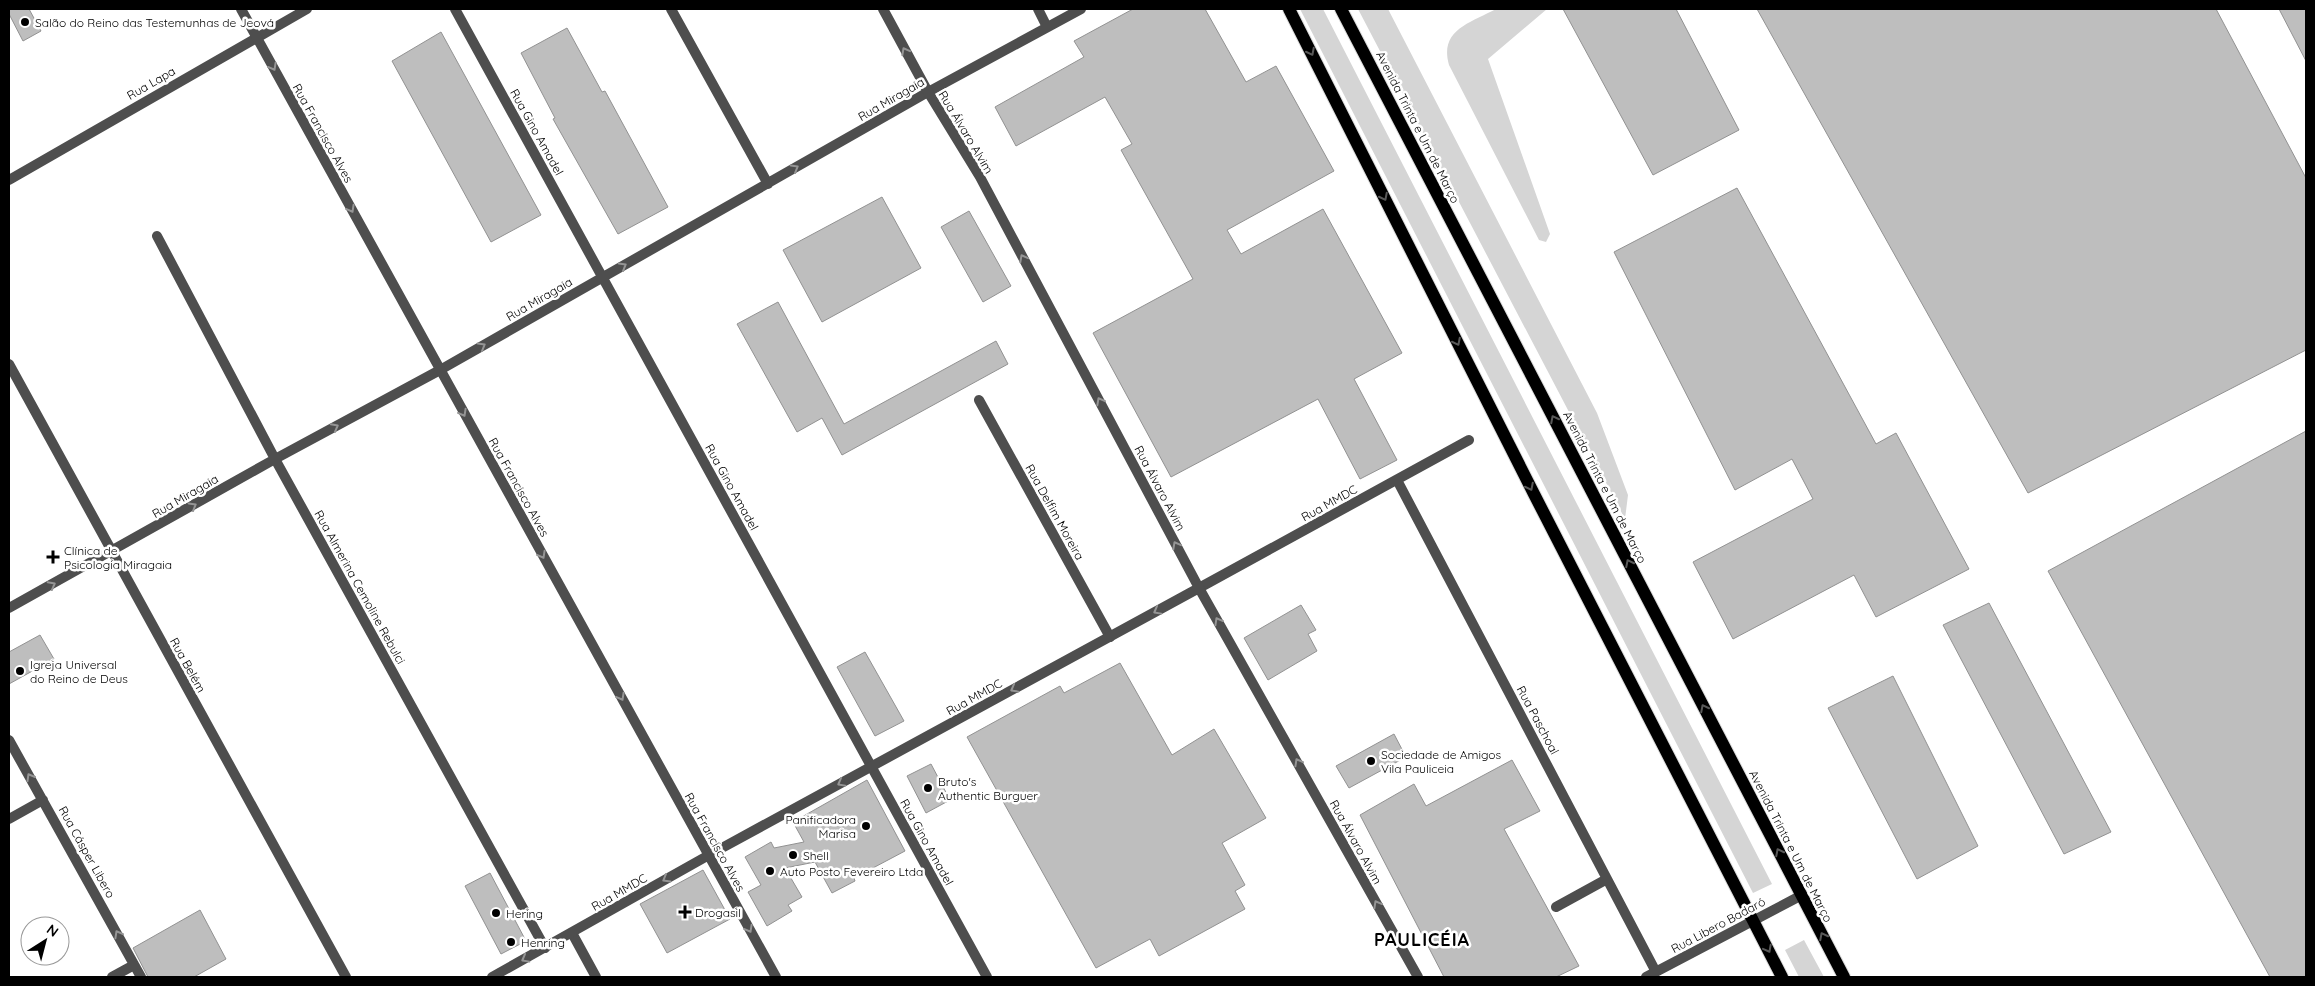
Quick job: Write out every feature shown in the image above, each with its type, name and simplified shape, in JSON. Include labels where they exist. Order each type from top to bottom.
[{"type":"main road","points":[[1289,9],[1538,503],[1782,977]]},
{"type":"main road","name":"Avenida Trinta e Um de Março","points":[[1340,9],[1844,977]]},
{"type":"street","name":"Rua Francisco Alves","points":[[241,9],[776,977]]},
{"type":"street","name":"Rua Lapa","points":[[9,180],[256,36],[307,9]]},
{"type":"street","name":"Rua Gino Amadel","points":[[455,9],[986,977]]},
{"type":"street","points":[[671,9],[768,184]]},
{"type":"street","name":"Rua Álvaro Alvim","points":[[883,9],[928,92],[980,178],[1199,588],[1418,977]]},
{"type":"street","points":[[1038,9],[1047,27]]},
{"type":"street","name":"Rua Miragaia","points":[[9,608],[275,459],[440,370],[928,92],[1080,9]]},
{"type":"street","name":"Rua Almerina Cemoline Rebulci","points":[[158,236],[275,459],[545,948]]},
{"type":"street","name":"Rua Belém","points":[[9,364],[346,977]]},
{"type":"street","name":"Rua Delfim Moreira","points":[[979,400],[1110,637]]},
{"type":"street","name":"Rua MMDC","points":[[492,977],[709,855],[1469,440]]},
{"type":"street","name":"Rua Paschoal","points":[[1397,480],[1656,972]]},
{"type":"street","name":"Rua Cásper Libero","points":[[9,740],[141,977]]},
{"type":"street","points":[[9,819],[44,800]]},
{"type":"street","points":[[1556,907],[1607,879]]},
{"type":"street","name":"Rua Libero Badaró","points":[[1646,977],[1802,895]]},
{"type":"street","points":[[572,933],[596,977]]},
{"type":"street","points":[[112,977],[134,965]]},
{"type":"shaded area","points":[[1300,9],[1323,9],[1772,884],[1753,893]]},
{"type":"shaded area","points":[[1358,9],[1388,9],[1597,413],[1628,495],[1625,519]]},
{"type":"shaded area","points":[[1496,9],[1547,9],[1488,59],[1550,234],[1546,242],[1539,240],[1449,65],[1448,43],[1453,36],[1459,29]]},
{"type":"shaded area","points":[[1804,940],[1824,977],[1799,977],[1785,950]]},
{"type":"building","name":"Salão do Reino das Testemunhas de Jeová","points":[[9,9],[29,9],[41,31],[23,41],[9,14]]},
{"type":"building","points":[[1133,9],[1205,9],[1246,82],[1276,66],[1334,171],[1227,230],[1241,254],[1323,209],[1402,353],[1354,379],[1397,460],[1360,479],[1318,399],[1171,477],[1093,333],[1193,279],[1121,150],[1132,144],[1105,97],[1016,146],[995,107],[1084,57],[1074,41]]},
{"type":"building","points":[[1563,9],[1676,9],[1739,130],[1653,175]]},
{"type":"building","points":[[1757,9],[2216,9],[2306,178],[2306,350],[2028,493]]},
{"type":"building","points":[[2279,9],[2306,9],[2306,61]]},
{"type":"building","points":[[567,28],[602,92],[605,91],[668,207],[618,234],[553,119],[555,118],[521,53]]},
{"type":"building","points":[[441,32],[541,215],[491,242],[392,61]]},
{"type":"building","points":[[1737,188],[1876,444],[1896,433],[1969,569],[1876,617],[1854,575],[1733,639],[1693,562],[1813,499],[1792,459],[1735,490],[1614,252]]},
{"type":"building","points":[[882,197],[921,268],[822,322],[783,250]]},
{"type":"building","points":[[969,211],[1011,286],[983,302],[941,227]]},
{"type":"building","points":[[778,302],[844,424],[996,341],[1008,364],[842,455],[822,418],[797,432],[737,324]]},
{"type":"building","points":[[2306,431],[2306,977],[2270,977],[2048,571]]},
{"type":"building","points":[[1989,603],[2111,832],[2064,854],[1943,625]]},
{"type":"building","points":[[1301,605],[1316,630],[1308,634],[1317,651],[1268,680],[1244,638]]},
{"type":"building","name":"Igreja Universal do Reino de Deus","points":[[40,635],[54,659],[9,684],[9,652]]},
{"type":"building","points":[[865,652],[904,721],[875,736],[837,667]]},
{"type":"building","points":[[1120,663],[1172,755],[1214,729],[1266,818],[1222,843],[1245,885],[1235,891],[1245,909],[1159,956],[1150,939],[1096,968],[967,737],[1060,686],[1064,693]]},
{"type":"building","points":[[1893,676],[1978,846],[1917,879],[1828,708]]},
{"type":"building","name":"Sociedade de Amigos Vila Pauliceia","points":[[1394,734],[1406,757],[1349,788],[1336,766]]},
{"type":"building","points":[[1512,760],[1540,811],[1504,829],[1579,966],[1556,977],[1444,977],[1360,815],[1414,784],[1426,806]]},
{"type":"building","name":"Bruto's Authentic Burguer","points":[[931,764],[950,800],[926,813],[907,776]]},
{"type":"building","points":[[867,780],[905,851],[854,878],[855,881],[832,893],[815,862],[785,868],[802,897],[788,905],[792,911],[767,926],[748,892],[761,885],[745,857],[771,842],[774,848],[804,842],[793,822]]},
{"type":"building","name":"Drogasil","points":[[703,870],[730,919],[667,953],[640,904]]},
{"type":"building","name":"Hering","points":[[490,873],[526,941],[501,954],[465,886]]},
{"type":"building","points":[[200,910],[226,959],[194,977],[148,977],[133,948]]},
{"type":"place","name":"Salão do Reino das Testemunhas de Jeová","points":[[25,22]]},
{"type":"place","name":"Clínica de Psicologia Miragaia","points":[[53,557]]},
{"type":"place","name":"Igreja Universal do Reino de Deus","points":[[20,671]]},
{"type":"place","name":"Sociedade de Amigos Vila Pauliceia","points":[[1371,761]]},
{"type":"place","name":"Bruto's Authentic Burguer","points":[[928,788]]},
{"type":"place","name":"Panificadora Marisa","points":[[866,826]]},
{"type":"place","name":"Shell","points":[[793,855]]},
{"type":"place","name":"Auto Posto Fevereiro Ltda","points":[[770,871]]},
{"type":"place","name":"Drogasil","points":[[685,912]]},
{"type":"place","name":"Hering","points":[[496,913]]},
{"type":"place","name":"Henring","points":[[511,942]]},
{"type":"district","name":"PAULICÉIA","points":[[1422,939]]}]
